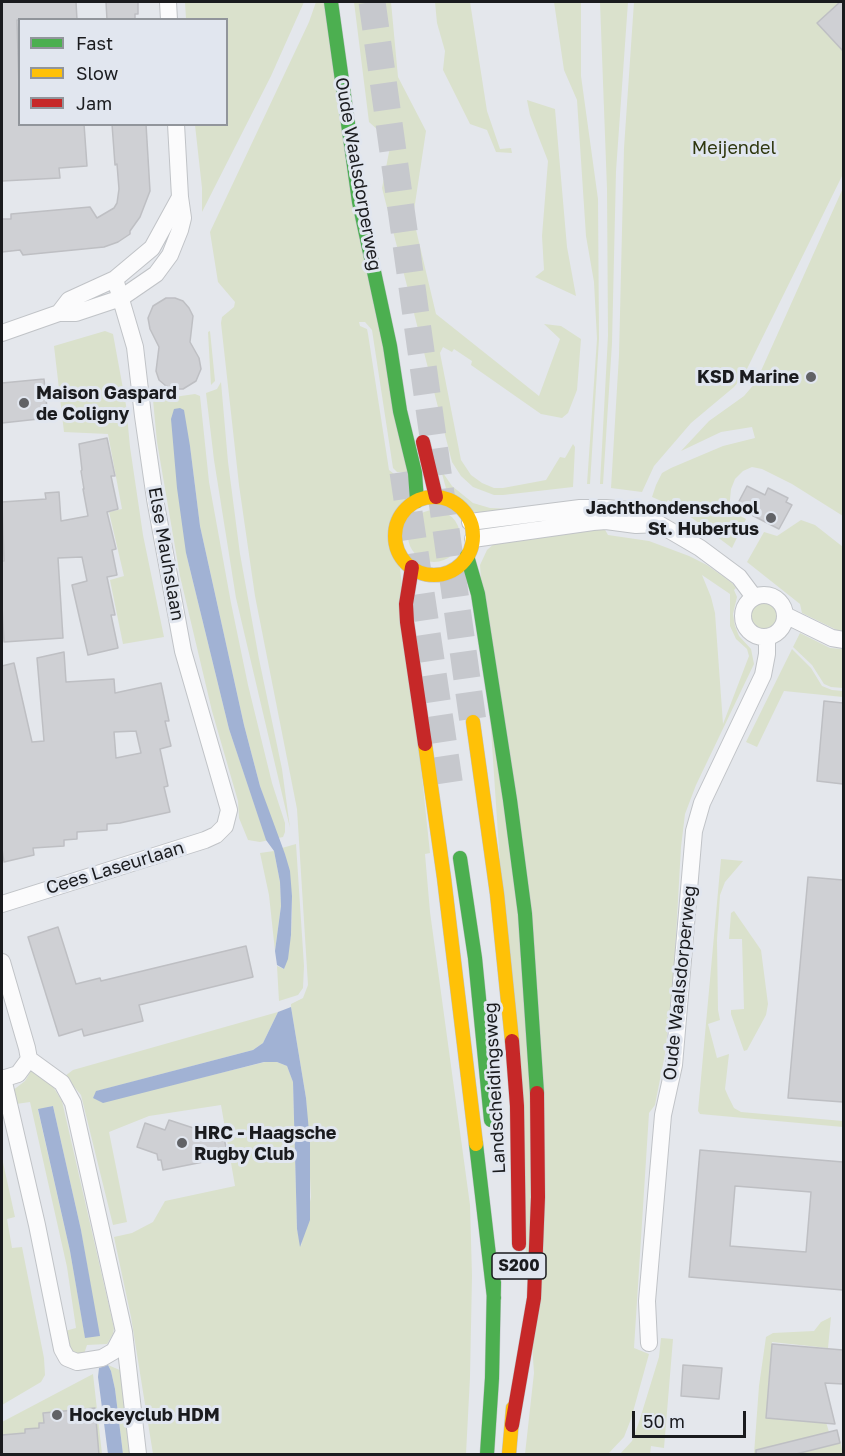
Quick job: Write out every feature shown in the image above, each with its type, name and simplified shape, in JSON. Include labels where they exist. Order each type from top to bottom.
[{"type":"main road","name":"Oude Waalsdorperweg","points":[[331,2],[359,202],[390,346],[400,411],[415,474],[417,501]]},
{"type":"main road","name":"Oude Waalsdorperweg","points":[[390,346],[414,408]]},
{"type":"main road","points":[[419,428],[436,497]]},
{"type":"main road","points":[[467,556],[457,567],[445,573],[424,573],[412,567],[400,554],[395,537],[399,520],[409,506],[417,501],[436,497],[457,505],[471,530],[467,556],[478,594],[512,812],[525,914],[538,1107],[538,1197],[534,1298],[512,1425]]},
{"type":"main road","points":[[412,567],[406,604],[407,622],[444,878],[494,1298]]},
{"type":"main road","name":"Landscheidingsweg","points":[[473,722],[499,916],[513,1050],[517,1123],[519,1262]]},
{"type":"main road","name":"Landscheidingsweg","points":[[458,841],[475,958],[491,1131]]},
{"type":"main road","name":"S200","points":[[486,1060],[517,1123]]},
{"type":"main road","name":"Landscheidingsweg","points":[[487,1455],[494,1298],[495,1229],[492,1162]]},
{"type":"main road","points":[[509,1455],[518,1314]]},
{"type":"street","points":[[168,2],[169,18]]},
{"type":"street","points":[[3,329],[59,313],[76,313],[121,298],[142,286],[156,274],[170,255],[183,218],[176,126]]},
{"type":"street","points":[[59,313],[69,300],[115,279],[152,248],[180,197]]},
{"type":"street","points":[[152,248],[170,255]]},
{"type":"street","name":"Else Mauhslaan","points":[[115,279],[135,346],[155,499],[183,651],[226,796],[228,810],[225,826]]},
{"type":"street","points":[[471,530],[594,507],[641,511],[692,543],[732,572],[748,587],[754,597]]},
{"type":"street","points":[[768,596],[780,602],[785,615],[782,627],[767,637],[754,635],[745,626],[743,613],[749,601],[754,597],[768,596]]},
{"type":"street","points":[[785,615],[832,638],[843,640]]},
{"type":"street","name":"Oude Waalsdorperweg","points":[[650,1343],[647,1301],[661,1138],[663,1115],[674,1065],[694,831],[702,803],[763,675],[767,637]]},
{"type":"street","name":"Cees Laseurlaan","points":[[2,904],[205,840],[216,835],[225,826]]},
{"type":"street","points":[[2,962],[29,1059],[62,1083],[73,1103],[124,1332],[138,1455]]},
{"type":"street","points":[[29,1059],[18,1074],[2,1078],[37,1225],[62,1349],[67,1358],[77,1362],[102,1358],[114,1351],[124,1332]]},
{"type":"green space","points":[[185,2],[304,2],[271,76],[202,212],[202,188],[195,126],[228,126],[228,18],[186,18]]},
{"type":"green space","points":[[316,2],[324,2],[410,472],[397,472],[393,468],[372,330],[365,322],[359,322],[360,326],[367,329],[389,470],[398,477],[411,477],[406,501],[396,513],[391,525],[394,556],[400,568],[430,853],[425,854],[430,912],[470,1205],[472,1276],[466,1454],[153,1454],[131,1317],[114,1237],[132,1233],[153,1222],[165,1201],[235,1186],[221,1105],[149,1116],[109,1132],[127,1222],[113,1225],[81,1095],[65,1076],[73,1070],[278,1012],[263,1043],[253,1050],[97,1091],[93,1098],[159,1088],[265,1062],[277,1062],[287,1066],[293,1082],[297,1229],[301,1246],[311,1197],[306,1098],[291,1007],[291,1004],[303,998],[308,985],[297,809],[255,596],[239,485],[221,323],[222,317],[234,307],[235,302],[218,282],[210,232],[309,22]]},
{"type":"green space","points":[[354,2],[391,2],[398,77],[426,131],[413,217],[436,314],[539,396],[560,339],[544,324],[561,326],[581,339],[577,390],[568,413],[562,418],[541,414],[471,365],[472,361],[454,349],[452,352],[443,347],[440,353],[461,460],[471,475],[482,483],[494,488],[503,488],[546,480],[560,457],[565,458],[573,444],[575,447],[573,487],[494,495],[473,487],[461,476],[452,462],[382,188],[391,142],[369,122]]},
{"type":"green space","points":[[435,2],[470,2],[487,111],[500,149],[511,148],[512,153],[496,152],[487,130],[470,124],[443,70],[445,51],[437,23]]},
{"type":"green space","points":[[554,2],[581,2],[581,76],[598,199],[599,339],[590,484],[587,484],[597,339],[594,282],[586,236],[577,100],[564,70]]},
{"type":"green space","points":[[600,2],[628,2],[616,171],[612,343],[603,484],[600,484],[608,336],[607,189]]},
{"type":"green space","name":"Meijendel","points":[[634,2],[843,2],[843,174],[744,375],[734,387],[691,423],[654,466],[642,492],[611,488],[619,355],[624,148]]},
{"type":"green space","points":[[527,100],[555,109],[567,247],[576,296],[535,277],[544,270],[542,236],[548,161],[530,115]]},
{"type":"green space","points":[[843,188],[843,516],[792,484],[762,469],[752,467],[743,471],[735,479],[731,489],[729,510],[746,519],[732,548],[668,500],[666,503],[652,497],[662,473],[723,446],[755,438],[752,427],[721,432],[681,451],[709,421],[744,396],[756,382]]},
{"type":"green space","points":[[105,331],[113,334],[126,405],[143,535],[164,637],[123,644],[110,580],[124,576],[109,512],[122,509],[108,434],[64,432],[54,346]]},
{"type":"green space","points":[[210,331],[215,381],[211,385],[208,332]]},
{"type":"green space","points":[[221,382],[228,462],[240,554],[282,769],[290,828],[236,598],[214,460],[206,393],[217,389]]},
{"type":"green space","points":[[195,394],[200,396],[209,482],[231,603],[272,783],[285,823],[283,837],[260,842],[248,840],[239,818],[238,801],[212,711],[180,576],[157,442],[153,400]],"holes":[[[190,446],[200,526],[244,725],[260,786],[277,836],[266,839],[229,729],[186,553]]]},
{"type":"green space","points":[[441,470],[452,486],[473,503],[490,508],[511,509],[478,514],[447,492]]},
{"type":"green space","points":[[434,510],[444,512],[452,518],[458,526],[460,536],[458,546],[452,554],[444,560],[434,562],[424,560],[416,554],[410,546],[408,536],[410,526],[416,518],[424,512]]},
{"type":"green space","points":[[801,520],[815,525],[843,547],[843,633],[802,613],[800,604],[747,562],[764,532],[777,536]]},
{"type":"green space","points":[[603,526],[608,535],[649,541],[689,556],[707,565],[736,588],[734,590],[737,597],[733,614],[735,626],[739,636],[751,649],[754,664],[696,785],[685,814],[674,971],[665,1054],[655,1105],[649,1113],[634,1348],[649,1354],[624,1437],[608,1454],[525,1454],[534,1373],[480,565],[487,550],[496,542]],"holes":[[[702,575],[730,594],[730,626],[736,639],[747,649],[749,656],[723,724],[715,613]]]},
{"type":"green space","points":[[764,603],[773,607],[777,616],[773,625],[764,629],[755,625],[751,616],[755,607]]},
{"type":"green space","points":[[800,633],[830,648],[843,649],[843,688],[824,684],[812,665],[793,647]]},
{"type":"green space","points":[[792,649],[811,668],[822,686],[843,691],[843,697],[784,691],[757,747],[746,742]]},
{"type":"green space","points":[[296,844],[304,966],[303,988],[298,995],[279,1001],[277,966],[284,969],[291,935],[292,914],[292,896],[282,848]]},
{"type":"green space","points":[[274,851],[280,882],[281,906],[275,951],[269,895],[260,853]]},
{"type":"green space","points":[[721,859],[743,861],[725,882],[720,895],[717,940],[720,1020],[708,1024],[717,1058],[729,1054],[725,1089],[728,1096],[734,1108],[741,1112],[843,1121],[843,1127],[700,1114],[698,1111]]},
{"type":"green space","points":[[734,911],[761,950],[768,1004],[766,1015],[747,1050],[744,1051],[731,1014],[731,1010],[744,1009],[742,939],[729,939],[731,913]]},
{"type":"green space","points":[[31,1071],[52,1085],[62,1101],[114,1328],[107,1344],[87,1345],[84,1354],[69,1349],[65,1331],[76,1328],[67,1267],[30,1102],[16,1104],[12,1091],[25,1081]],"holes":[[[53,1106],[81,1230],[99,1336],[85,1337],[70,1251],[38,1110]]]},
{"type":"green space","points":[[2,1158],[15,1217],[7,1219],[12,1248],[22,1247],[44,1358],[45,1375],[41,1382],[2,1405]]},
{"type":"green space","points":[[831,1317],[828,1348],[772,1342],[766,1418],[826,1422],[829,1432],[836,1430],[843,1454],[754,1454],[759,1386],[766,1337],[773,1333],[814,1331],[821,1322]]},
{"type":"green space","points":[[661,1338],[673,1339],[664,1448],[651,1446],[650,1454],[620,1454],[632,1441],[639,1422],[659,1357]]},
{"type":"green space","points":[[108,1365],[122,1371],[139,1454],[123,1454],[115,1389]]},
{"type":"green space","name":"Hockeyclub HDM","points":[[93,1374],[102,1454],[2,1454],[2,1422]]},
{"type":"water","points":[[174,409],[184,410],[200,526],[244,725],[260,786],[290,871],[291,935],[288,959],[284,969],[277,965],[275,951],[281,906],[280,882],[274,851],[266,840],[229,729],[186,553],[171,419]]},
{"type":"water","points":[[291,1007],[306,1098],[310,1143],[310,1220],[300,1247],[297,1229],[293,1082],[287,1066],[277,1062],[264,1062],[103,1103],[93,1098],[96,1091],[253,1050],[263,1043],[278,1012]]},
{"type":"water","points":[[53,1106],[81,1230],[100,1336],[85,1338],[70,1251],[38,1109]]},
{"type":"water","points":[[108,1365],[115,1389],[123,1454],[108,1454],[98,1377],[99,1368]]},
{"type":"building","points":[[2,2],[76,2],[77,18],[18,18],[17,20],[18,126],[84,126],[87,166],[59,168],[60,178],[2,181]]},
{"type":"building","points":[[106,2],[138,2],[138,14],[135,14],[135,18],[107,18]]},
{"type":"building","points":[[840,2],[843,2],[843,51],[817,23]]},
{"type":"building","points":[[112,126],[146,126],[150,191],[140,217],[130,234],[104,247],[23,255],[20,250],[2,252],[2,219],[11,219],[11,214],[90,207],[97,218],[114,208],[119,189],[117,164],[115,165]]},
{"type":"building","points":[[166,298],[183,301],[193,316],[190,342],[199,358],[201,369],[196,381],[183,389],[166,386],[159,380],[156,371],[159,347],[150,329],[148,318],[153,306]]},
{"type":"building","name":"Maison Gaspard de Coligny","points":[[44,379],[48,418],[2,423],[2,383]]},
{"type":"building","points":[[107,438],[115,476],[111,476],[118,509],[107,512],[116,549],[112,550],[117,575],[107,577],[115,615],[111,615],[118,648],[88,655],[72,585],[87,581],[82,557],[58,558],[63,638],[4,642],[2,502],[46,499],[45,493],[59,492],[61,521],[88,516],[79,444]]},
{"type":"building","name":"Jachthondenschool St. Hubertus","points":[[747,486],[765,495],[768,488],[788,498],[786,502],[792,505],[779,529],[736,507]]},
{"type":"building","points":[[64,652],[66,682],[114,679],[115,693],[161,683],[169,721],[165,721],[171,746],[160,749],[168,786],[164,787],[170,812],[107,824],[107,830],[77,832],[77,839],[64,840],[64,846],[33,848],[34,855],[4,862],[2,849],[2,666],[14,663],[32,742],[44,741],[37,658]],"holes":[[[136,731],[141,753],[116,758],[114,732]]]},
{"type":"building","points":[[824,701],[843,703],[843,784],[817,781]]},
{"type":"building","points":[[808,877],[843,880],[843,1102],[788,1098]]},
{"type":"building","points":[[58,927],[76,984],[100,978],[101,981],[246,946],[253,977],[139,1005],[143,1021],[84,1036],[82,1029],[59,1036],[28,937]]},
{"type":"building","name":"HRC - Haagsche Rugby Club","points":[[169,1120],[224,1138],[228,1157],[163,1170],[157,1154],[137,1147],[145,1123],[165,1130]]},
{"type":"building","points":[[700,1150],[843,1162],[843,1290],[689,1277]],"holes":[[[735,1186],[811,1192],[806,1252],[730,1246]]]},
{"type":"building","points":[[772,1344],[843,1350],[843,1384],[825,1383],[835,1424],[766,1418]]},
{"type":"building","points":[[683,1365],[722,1368],[719,1399],[681,1396]]},
{"type":"building","name":"Hockeyclub HDM","points":[[95,1408],[99,1455],[2,1455],[2,1435],[25,1433],[25,1429],[39,1428],[39,1423],[44,1423],[43,1413]]},
{"type":"building","points":[[837,1430],[840,1443],[792,1455],[756,1455],[756,1450]]},
{"type":"tunnel","points":[[372,2],[473,722]]},
{"type":"tunnel","points":[[403,472],[451,794]]},
{"type":"traffic: fast","points":[[331,2],[359,202],[390,346],[400,411],[415,473],[417,501]]},
{"type":"traffic: fast","points":[[467,556],[478,594],[525,914],[537,1093]]},
{"type":"traffic: fast","points":[[460,858],[475,958],[491,1120]]},
{"type":"traffic: fast","points":[[476,1144],[494,1298]]},
{"type":"traffic: fast","points":[[487,1454],[492,1378],[494,1282]]},
{"type":"traffic: slow","points":[[434,497],[449,500],[461,509],[470,521],[473,536],[470,551],[461,563],[449,572],[434,575],[419,572],[407,563],[398,551],[395,536],[398,521],[407,509],[419,500],[434,497]]},
{"type":"traffic: slow","points":[[473,722],[497,894],[512,1041]]},
{"type":"traffic: slow","points":[[425,744],[444,878],[476,1144]]},
{"type":"traffic: slow","points":[[509,1454],[513,1408]]},
{"type":"traffic: jam","points":[[423,442],[436,497]]},
{"type":"traffic: jam","points":[[412,567],[406,604],[407,622],[425,744]]},
{"type":"traffic: jam","points":[[512,1041],[517,1106],[519,1244]]},
{"type":"traffic: jam","points":[[512,1425],[534,1298],[538,1197],[537,1093]]},
{"type":"place","name":"KSD Marine","points":[[811,377]]},
{"type":"place","name":"Maison Gaspard de Coligny","points":[[24,403]]},
{"type":"place","name":"Jachthondenschool St. Hubertus","points":[[771,518]]},
{"type":"place","name":"HRC - Haagsche Rugby Club","points":[[182,1143]]},
{"type":"place","name":"Hockeyclub HDM","points":[[57,1415]]}]
